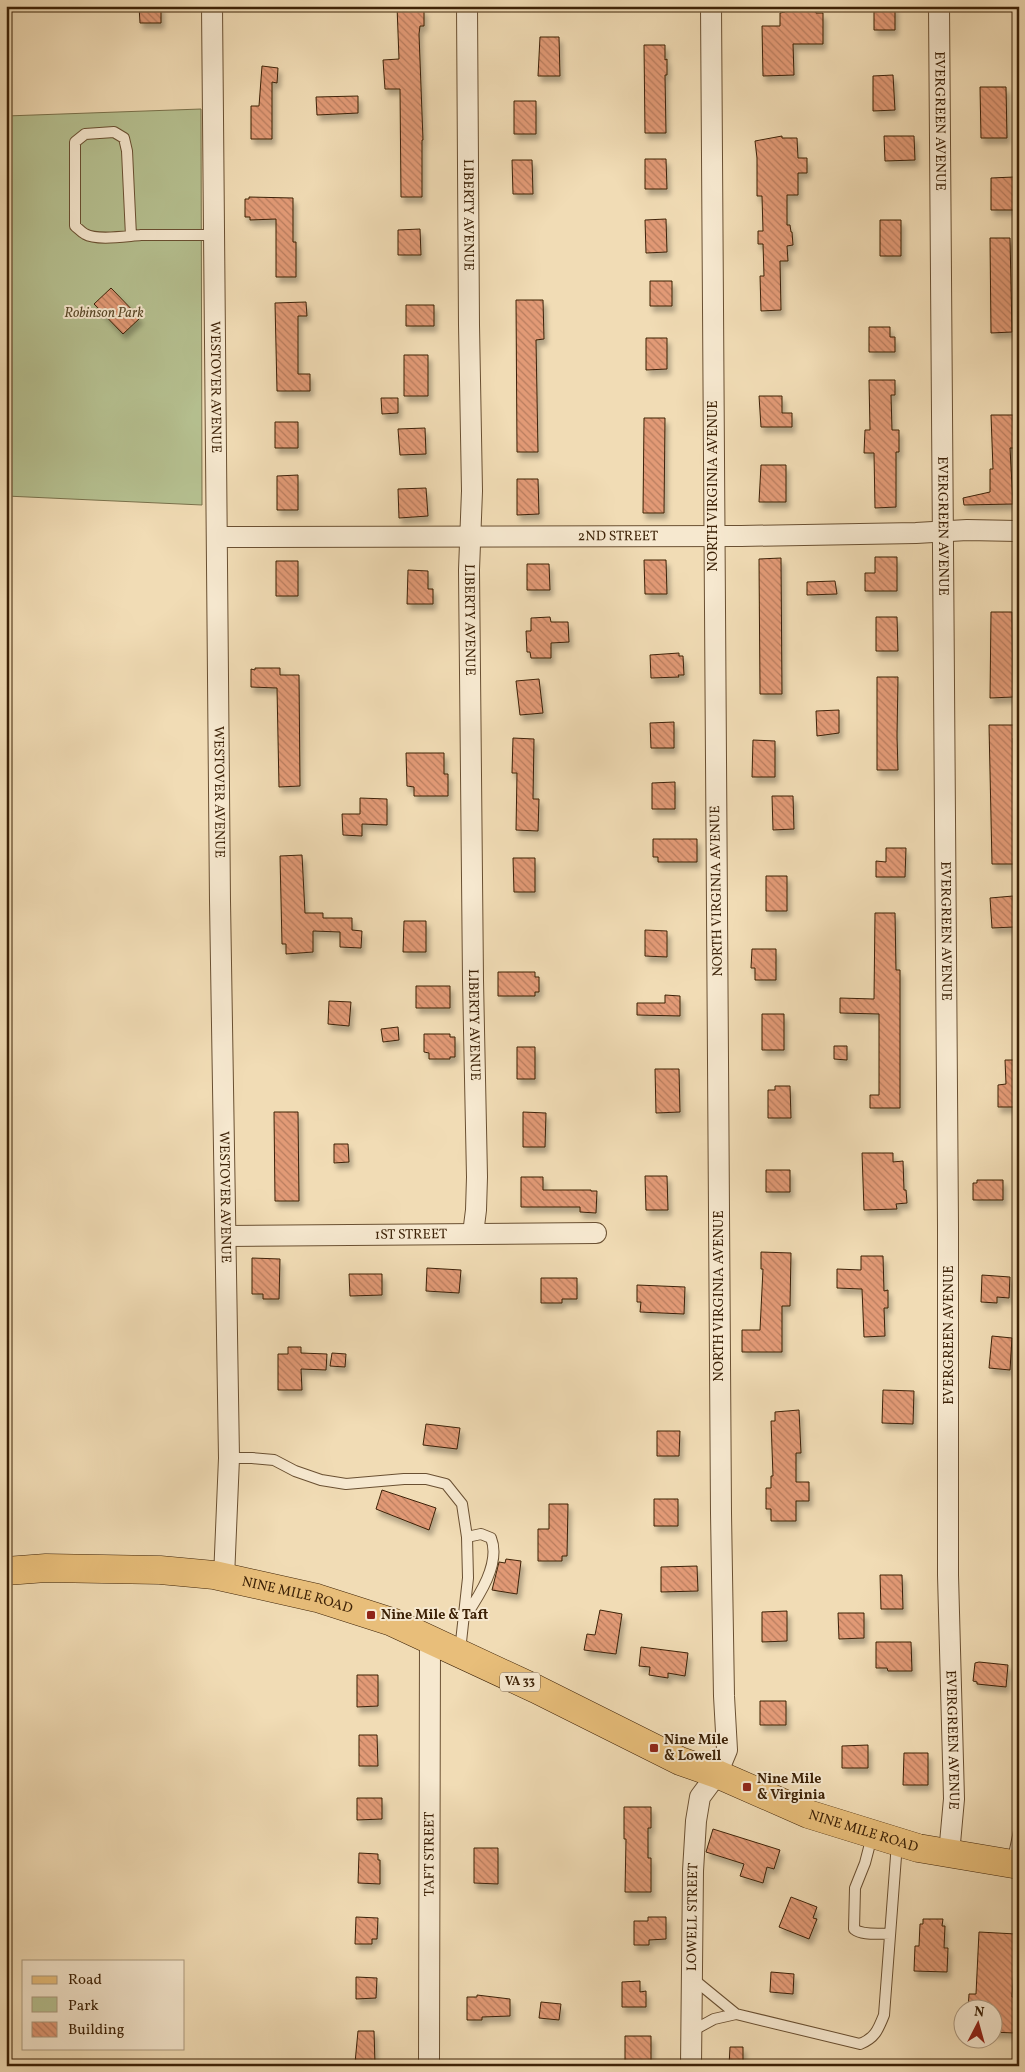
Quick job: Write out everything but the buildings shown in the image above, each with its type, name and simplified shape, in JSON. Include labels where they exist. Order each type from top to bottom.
[{"type":"main road","name":"NINE MILE ROAD","points":[[6,1571],[100,1567],[160,1570],[224,1578],[317,1598],[392,1622],[536,1689],[680,1761],[717,1774],[808,1814],[885,1838],[949,1854],[1015,1864]]},
{"type":"street","name":"WESTOVER AVENUE","points":[[212,6],[220,901],[229,1458],[224,1578]]},
{"type":"street","name":"LIBERTY AVENUE","points":[[467,6],[468,325],[472,491],[469,570],[477,1176],[473,1234]]},
{"type":"street","name":"NORTH VIRGINIA AVENUE","points":[[711,6],[713,535],[721,1513],[724,1696],[728,1750],[717,1774]]},
{"type":"street","name":"EVERGREEN AVENUE","points":[[939,6],[949,1391],[948,1575],[954,1799],[949,1854]]},
{"type":"street","name":"2ND STREET","points":[[217,537],[916,534],[944,531],[1019,531]]},
{"type":"street","name":"1ST STREET","points":[[226,1236],[596,1233]]},
{"type":"street","name":"TAFT STREET","points":[[429,2066],[430,1640]]},
{"type":"street","name":"LOWELL STREET","points":[[692,2066],[692,1871],[696,1821],[700,1797],[717,1774]]},
{"type":"lane","points":[[131,236],[127,151],[124,138],[114,132],[85,134],[75,142],[76,226],[86,234],[104,237],[214,235]]},
{"type":"lane","points":[[229,1458],[274,1460],[312,1477],[346,1484],[426,1479],[446,1484],[462,1504],[467,1537],[468,1578],[460,1654]]},
{"type":"lane","points":[[464,1618],[484,1589],[495,1547],[491,1538],[481,1534],[467,1537]]},
{"type":"lane","points":[[1015,1864],[1019,1831]]},
{"type":"lane","points":[[692,1978],[736,2014],[844,2042],[860,2044],[868,2040],[877,2033],[884,2015],[890,1934],[885,1838]]},
{"type":"lane","points":[[885,1838],[865,1864],[855,1888],[854,1929],[865,1933],[890,1934]]},
{"type":"lane","points":[[692,2031],[714,2019],[736,2014]]},
{"type":"green space","name":"Robinson Park","points":[[201,109],[202,505],[6,496],[6,116]]},
{"type":"place","name":"Nine Mile & Taft","points":[[371,1615]]},
{"type":"place","name":"Nine Mile & Lowell","points":[[654,1748]]},
{"type":"place","name":"Nine Mile & Virginia","points":[[747,1787]]}]
